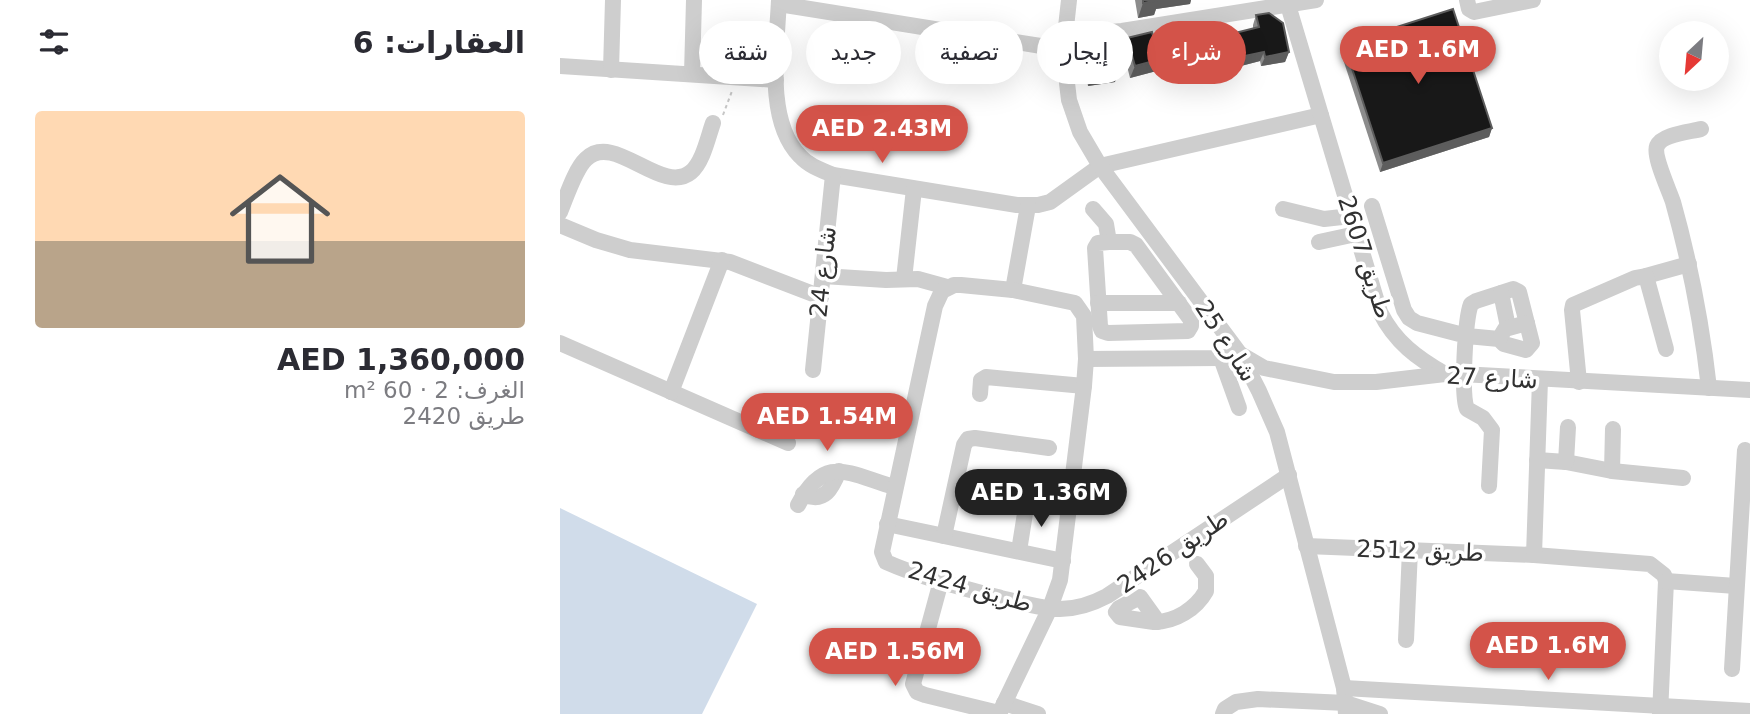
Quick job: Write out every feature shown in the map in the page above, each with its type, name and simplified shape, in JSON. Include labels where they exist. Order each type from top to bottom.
[{"type":"street","points":[[611,70],[613,0]]},
{"type":"street","points":[[692,74],[694,0]]},
{"type":"street","name":"شارع 25","points":[[1068,21],[1069,0]]},
{"type":"street","points":[[1133,29],[1241,6],[1288,5],[1316,0]]},
{"type":"street","points":[[1467,0],[1469,9],[1474,12],[1533,0]]},
{"type":"street","points":[[778,21],[779,2],[1037,39]]},
{"type":"street","name":"طريق 2607","points":[[1288,5],[1380,312],[1391,332],[1415,356],[1445,374]]},
{"type":"street","points":[[560,66],[699,74]]},
{"type":"street","points":[[776,84],[783,130],[800,157],[813,167],[833,175],[1028,206],[1050,202],[1100,166],[1321,115]]},
{"type":"street","name":"شارع 25","points":[[1068,84],[1073,116],[1100,166],[1240,354],[1277,432],[1345,702]]},
{"type":"street","points":[[560,212],[581,164],[593,154],[608,152],[668,177],[680,177],[695,168],[713,123]]},
{"type":"street","points":[[1701,129],[1664,139],[1656,148],[1689,264],[1703,333],[1709,388]]},
{"type":"street","name":"شارع 24","points":[[813,370],[833,175]]},
{"type":"street","points":[[904,279],[914,189]]},
{"type":"street","points":[[1013,290],[1028,206]]},
{"type":"street","points":[[1373,206],[1406,314],[1417,323],[1466,335],[1503,333],[1527,323]]},
{"type":"street","points":[[1093,209],[1106,223],[1109,242]]},
{"type":"street","points":[[1283,209],[1324,219],[1350,216]]},
{"type":"street","points":[[560,225],[630,250],[722,260],[821,298]]},
{"type":"street","points":[[1319,242],[1356,234]]},
{"type":"street","points":[[1109,242],[1134,244],[1179,303],[1191,320],[1190,329],[1182,332],[1102,331],[1095,246],[1109,242]]},
{"type":"street","points":[[671,392],[722,260]]},
{"type":"street","points":[[1579,382],[1573,305],[1635,278],[1689,264]]},
{"type":"street","points":[[823,276],[929,280],[947,287],[961,285],[1013,290],[1070,301],[1080,307],[1084,316],[1084,386],[1058,590],[1001,710]]},
{"type":"street","points":[[1646,276],[1666,349]]},
{"type":"street","points":[[947,287],[935,306],[887,524],[1063,561]]},
{"type":"street","points":[[1489,486],[1492,430],[1486,421],[1469,412],[1465,406],[1466,335],[1471,304],[1501,293],[1517,290],[1532,343],[1529,349],[1519,350],[1502,343],[1501,293]]},
{"type":"street","points":[[1098,303],[1179,303]]},
{"type":"street","points":[[1138,333],[1147,359]]},
{"type":"street","points":[[1147,359],[1156,333]]},
{"type":"street","points":[[560,343],[788,443]]},
{"type":"street","points":[[1086,359],[1221,358],[1240,354]]},
{"type":"street","name":"شارع 27","points":[[1240,354],[1264,368],[1334,382],[1377,383],[1465,374],[1750,390]]},
{"type":"street","points":[[1221,358],[1239,408]]},
{"type":"street","points":[[980,394],[981,380],[986,377],[1084,386]]},
{"type":"street","points":[[1534,555],[1540,380]]},
{"type":"street","points":[[1566,461],[1569,427]]},
{"type":"street","points":[[1612,471],[1614,429]]},
{"type":"street","points":[[944,536],[964,445],[968,439],[1049,448]]},
{"type":"street","points":[[1732,669],[1745,450]]},
{"type":"street","points":[[1537,460],[1566,461],[1612,471],[1683,478]]},
{"type":"street","points":[[801,500],[810,485],[825,473],[839,471],[894,487]]},
{"type":"street","name":"طريق 2426","points":[[1050,608],[1084,606],[1107,596],[1289,475]]},
{"type":"street","points":[[955,488],[1070,509]]},
{"type":"street","points":[[1019,551],[1027,501]]},
{"type":"street","name":"طريق 2424","points":[[887,524],[882,552],[883,559],[889,564],[941,581],[1050,608]]},
{"type":"street","name":"طريق 2512","points":[[1306,546],[1534,555],[1650,564],[1664,575],[1665,581]]},
{"type":"street","points":[[1406,640],[1410,550]]},
{"type":"street","points":[[1123,585],[1133,599],[1144,599],[1158,622],[1182,615],[1204,595],[1207,581],[1197,564]]},
{"type":"street","points":[[941,581],[913,684],[917,692],[1001,710],[1038,714]]},
{"type":"street","points":[[1660,710],[1665,581],[1736,586]]},
{"type":"street","points":[[1223,714],[1225,709],[1236,702],[1249,699],[1750,711]]},
{"type":"street","points":[[1345,702],[1380,714]]},
{"type":"path","points":[[713,123],[721,119],[735,84]]},
{"type":"water","points":[[560,508],[757,604],[702,714],[560,714]]},
{"type":"building","points":[[1453,9],[1492,128],[1383,163],[1344,44]]},
{"type":"building","points":[[1269,13],[1283,23],[1289,52],[1265,57],[1264,52],[1246,56],[1246,30],[1259,27],[1256,15]]},
{"type":"building","points":[[1147,33],[1147,63],[1135,66],[1133,37]]}]
